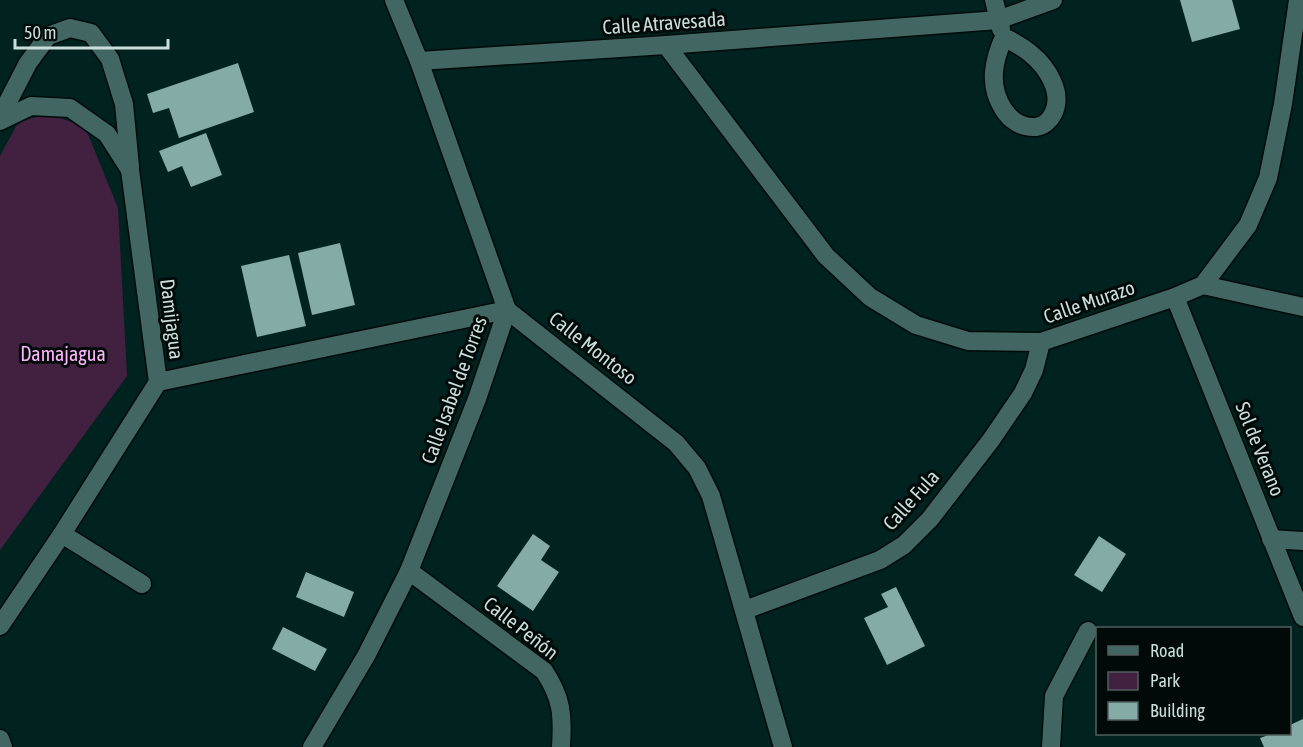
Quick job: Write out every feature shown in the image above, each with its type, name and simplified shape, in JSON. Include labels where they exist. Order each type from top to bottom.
[{"type":"street","name":"Calle Isabel de Torres","points":[[312,747],[366,656],[408,571],[477,399],[507,310],[394,0]]},
{"type":"street","points":[[994,0],[1001,28],[993,74],[999,102],[1009,119],[1023,125],[1037,127],[1049,121],[1056,108],[1057,94],[1049,74],[1032,54],[1001,28]]},
{"type":"street","name":"Calle Atravesada","points":[[418,61],[666,45],[1001,28],[1053,0]]},
{"type":"street","name":"Calle Murazo","points":[[666,45],[826,256],[870,297],[916,325],[968,341],[1041,342],[1175,297],[1203,285],[1248,225],[1268,178],[1283,104],[1298,0]]},
{"type":"street","points":[[0,117],[28,63],[48,36],[70,28],[91,33],[110,59],[124,104],[130,170]]},
{"type":"street","name":"Damijagua","points":[[0,121],[31,106],[70,108],[107,134],[130,170],[158,382],[62,534],[0,626]]},
{"type":"street","points":[[1203,285],[1303,307]]},
{"type":"street","name":"Sol de Verano","points":[[1175,297],[1303,617]]},
{"type":"street","points":[[158,382],[507,310]]},
{"type":"street","name":"Calle Montoso","points":[[507,310],[658,428],[676,443],[697,468],[711,496],[783,747]]},
{"type":"street","name":"Calle Fula","points":[[745,610],[880,560],[904,545],[930,519],[991,440],[1023,393],[1034,370],[1041,342]]},
{"type":"street","points":[[62,534],[142,584]]},
{"type":"street","points":[[1271,539],[1303,541]]},
{"type":"street","name":"Calle Peñón","points":[[408,571],[544,670],[555,686],[561,704],[561,747]]},
{"type":"street","points":[[1051,747],[1054,696],[1088,631]]},
{"type":"street","points":[[0,739],[3,747]]},
{"type":"green space","name":"Damajagua","points":[[50,114],[85,127],[118,208],[127,376],[0,550],[0,156],[19,121]]},
{"type":"building","points":[[1180,0],[1232,0],[1240,29],[1192,42]]},
{"type":"building","points":[[238,63],[254,112],[179,138],[169,108],[153,113],[147,94]]},
{"type":"building","points":[[206,133],[222,175],[191,187],[182,166],[168,172],[159,151]]},
{"type":"building","points":[[340,243],[355,305],[312,315],[298,253]]},
{"type":"building","points":[[289,255],[306,326],[257,337],[241,266]]},
{"type":"building","points":[[533,534],[550,546],[541,560],[559,572],[533,611],[497,586]]},
{"type":"building","points":[[1099,536],[1126,554],[1102,592],[1074,575]]},
{"type":"building","points":[[306,572],[354,592],[344,617],[296,597]]},
{"type":"building","points":[[896,587],[925,646],[887,665],[864,618],[888,607],[881,594]]},
{"type":"building","points":[[283,627],[327,649],[315,671],[272,649]]},
{"type":"building","points":[[1303,719],[1303,747],[1264,747],[1260,738],[1268,735],[1291,735],[1291,725]]}]
